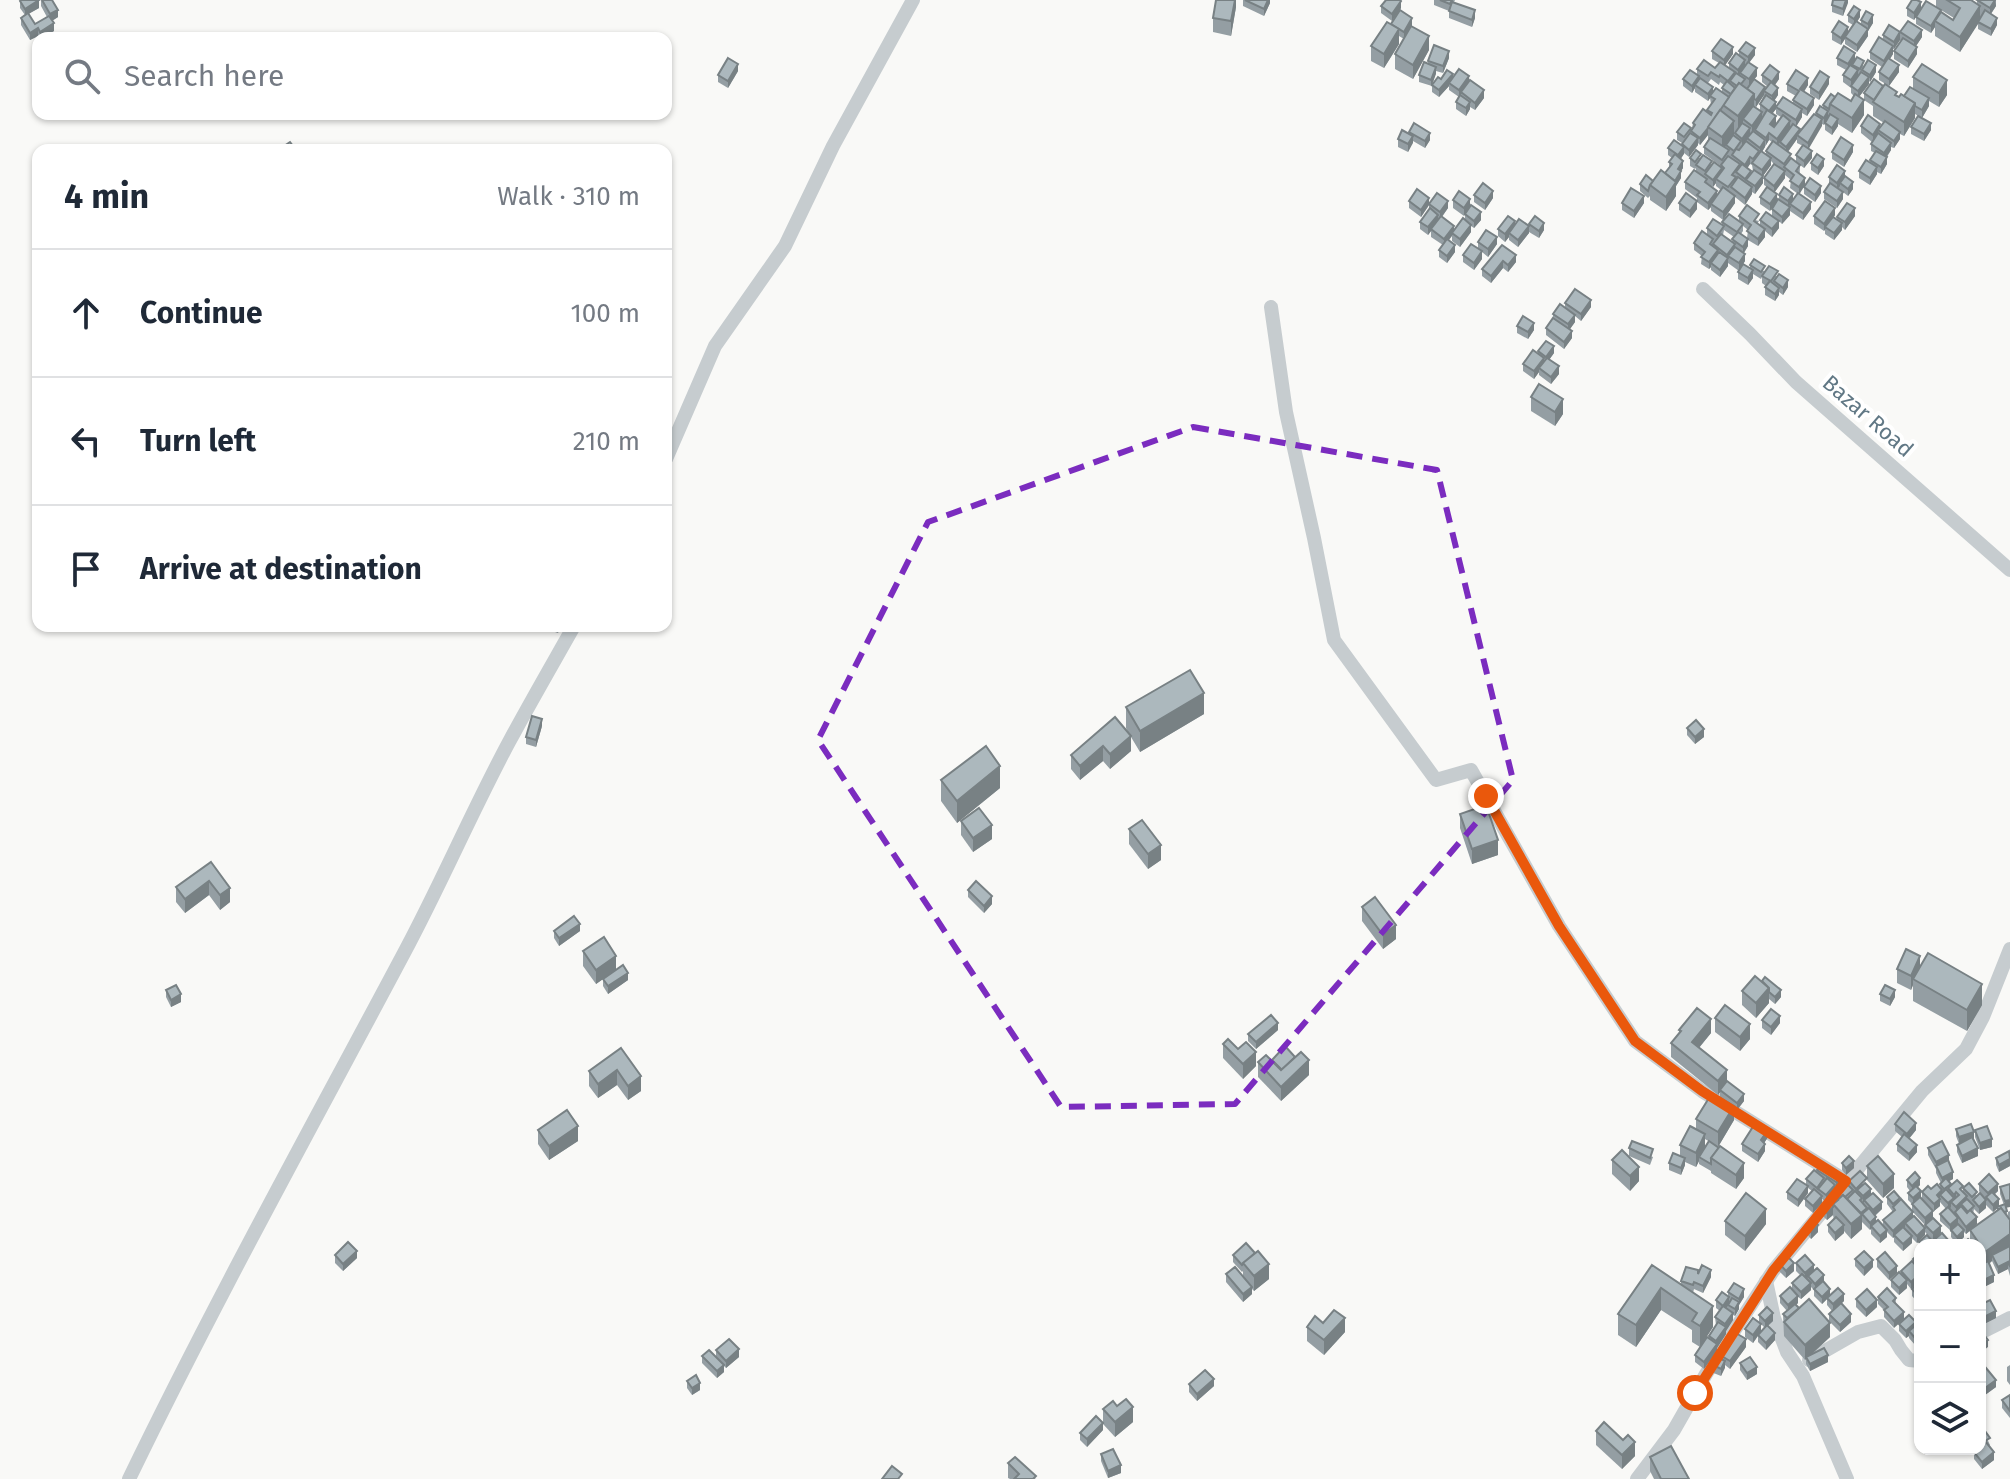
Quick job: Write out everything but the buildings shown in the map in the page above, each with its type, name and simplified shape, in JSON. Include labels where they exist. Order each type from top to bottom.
[{"type":"street","points":[[672,445],[715,346],[785,246],[833,146],[913,0]]},
{"type":"street","name":"Bazar Road","points":[[1703,289],[1796,382],[2010,570]]},
{"type":"street","points":[[1271,307],[1286,412],[1334,640],[1436,780],[1471,770],[1559,926],[1635,1041],[1702,1091],[1846,1181]]},
{"type":"street","points":[[129,1479],[287,1171],[426,912],[508,743],[571,632]]},
{"type":"street","points":[[1637,1479],[1674,1430],[1766,1281],[1922,1091],[1966,1049],[1983,1017],[2010,949]]},
{"type":"street","points":[[1766,1281],[1774,1318],[1787,1352],[1803,1376],[1847,1479]]},
{"type":"street","points":[[1986,1330],[2010,1318]]},
{"type":"street","points":[[1797,1368],[1858,1332],[1881,1326],[1909,1360],[1914,1360]]},
{"type":"highlighted area","points":[[1193,427],[1437,470],[1513,780],[1235,1104],[1061,1107],[818,740],[928,522]]},
{"type":"route","points":[[1486,796],[1559,926],[1635,1041],[1702,1091],[1846,1181],[1773,1271],[1695,1393]]}]
